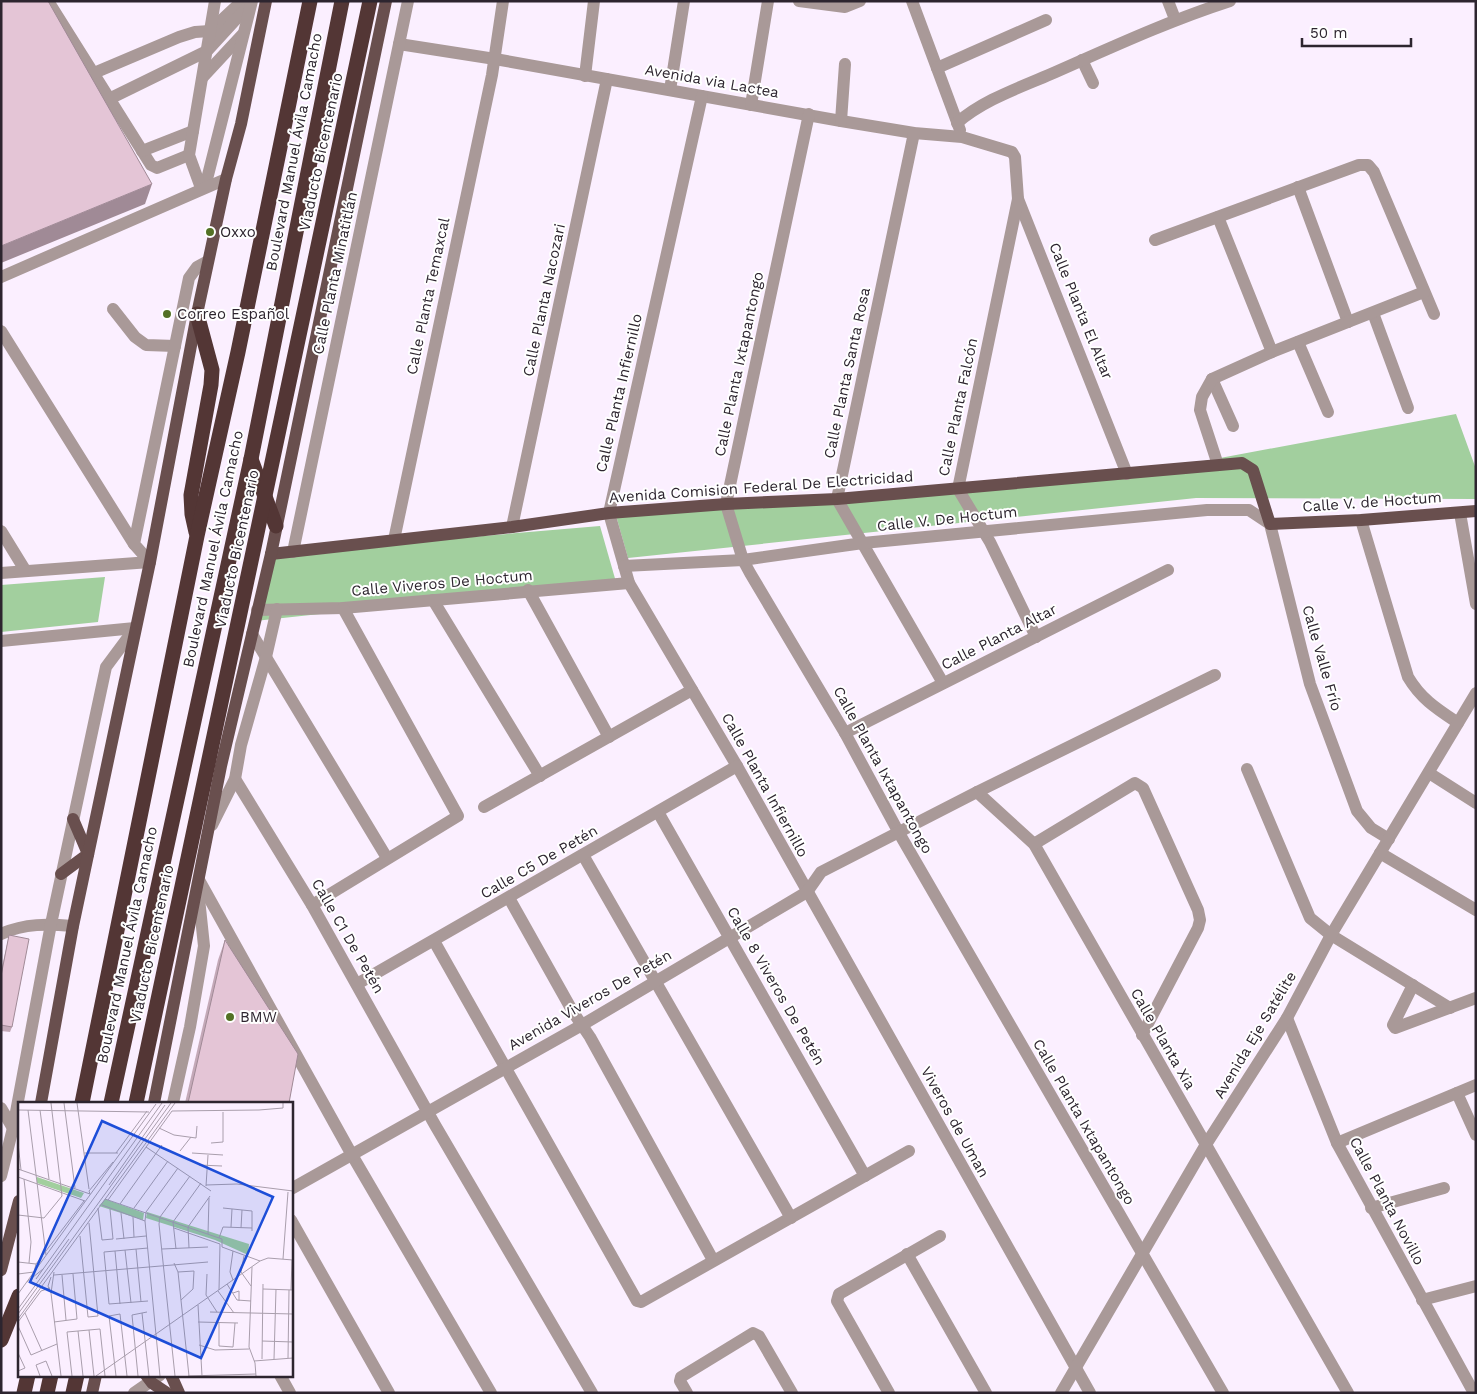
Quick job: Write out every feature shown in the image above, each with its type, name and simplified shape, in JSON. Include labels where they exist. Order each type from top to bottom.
[{"type":"highway","name":"Boulevard Manuel Ávila Camacho","points":[[82,1102],[197,536],[238,352],[310,1]]},
{"type":"highway","name":"Boulevard Manuel Ávila Camacho","points":[[111,1102],[251,459],[342,1]]},
{"type":"highway","name":"Viaducto Bicentenario","points":[[136,1102],[370,1]]},
{"type":"highway","points":[[197,314],[212,370],[191,495],[192,514],[197,536]]},
{"type":"highway","points":[[251,459],[276,526]]},
{"type":"highway","points":[[1,1340],[18,1298]]},
{"type":"highway","points":[[24,1393],[28,1376]]},
{"type":"highway","points":[[48,1393],[51,1376]]},
{"type":"highway","points":[[73,1393],[77,1376]]},
{"type":"main road","points":[[41,1102],[73,926],[150,562],[197,314],[226,179],[241,124],[266,1]]},
{"type":"main road","points":[[154,1102],[207,836],[271,554],[386,1]]},
{"type":"main road","name":"Avenida Comision Federal De Electricidad","points":[[271,554],[512,527],[609,514],[726,504],[837,500],[1242,463],[1253,470]]},
{"type":"main road","name":"Calle Valle Frío","points":[[1253,470],[1270,524]]},
{"type":"main road","name":"Calle V. de Hoctum","points":[[1270,524],[1361,520],[1476,511]]},
{"type":"main road","points":[[73,818],[88,854]]},
{"type":"main road","points":[[61,874],[88,854]]},
{"type":"main road","points":[[1,1270],[18,1205]]},
{"type":"main road","points":[[92,1393],[96,1376]]},
{"type":"main road","points":[[171,1376],[179,1393]]},
{"type":"main road","points":[[153,1378],[167,1393]]},
{"type":"street","points":[[48,1],[151,165],[157,168],[189,155]]},
{"type":"street","points":[[203,188],[189,155],[215,1]]},
{"type":"street","points":[[94,73],[179,37],[195,32],[210,32],[242,1]]},
{"type":"street","points":[[109,98],[207,51],[252,1]]},
{"type":"street","points":[[203,188],[252,1]]},
{"type":"street","name":"Calle Planta Minatitlán","points":[[293,552],[408,1]]},
{"type":"street","name":"Calle Planta Temaxcal","points":[[394,540],[495,58],[503,1]]},
{"type":"street","points":[[585,76],[594,1]]},
{"type":"street","points":[[670,90],[684,1]]},
{"type":"street","points":[[751,105],[768,1]]},
{"type":"street","points":[[799,1],[846,7],[860,1]]},
{"type":"street","points":[[912,1],[962,137]]},
{"type":"street","points":[[1168,1],[1175,19]]},
{"type":"street","points":[[956,123],[980,106],[1082,60],[1175,19],[1230,1]]},
{"type":"street","points":[[937,68],[1046,20]]},
{"type":"street","points":[[203,77],[244,34]]},
{"type":"street","name":"Avenida via Lactea","points":[[399,44],[495,58],[585,76],[841,121],[962,137],[1012,152],[1015,156]]},
{"type":"street","points":[[1082,60],[1093,83]]},
{"type":"street","points":[[841,121],[845,64]]},
{"type":"street","name":"Calle Planta Nacozari","points":[[512,527],[607,80]]},
{"type":"street","name":"Calle Planta Infiernillo","points":[[702,96],[609,514],[629,583],[737,766],[807,892]]},
{"type":"street","name":"Calle Planta Ixtapantongo","points":[[809,114],[726,504],[743,560],[845,732],[899,832],[1223,1393]]},
{"type":"street","points":[[142,150],[193,131]]},
{"type":"street","name":"Calle Planta Santa Rosa","points":[[837,500],[914,132]]},
{"type":"street","name":"Calle Planta El Altar","points":[[1015,156],[1018,198],[1127,474]]},
{"type":"street","points":[[1155,240],[1359,165],[1368,166],[1374,172],[1434,314]]},
{"type":"street","points":[[1,277],[226,179]]},
{"type":"street","points":[[1298,187],[1348,322]]},
{"type":"street","name":"Calle Planta Falcón","points":[[1018,198],[958,489],[984,532],[1036,637]]},
{"type":"street","points":[[1218,217],[1272,352]]},
{"type":"street","points":[[134,544],[189,278],[197,267],[208,261]]},
{"type":"street","points":[[1218,465],[1200,410],[1202,398],[1212,379],[1272,352],[1424,292]]},
{"type":"street","points":[[113,309],[135,337],[146,345],[175,346]]},
{"type":"street","points":[[1373,313],[1408,408]]},
{"type":"street","points":[[1,331],[134,544],[150,562]]},
{"type":"street","points":[[1298,342],[1328,412]]},
{"type":"street","points":[[1212,379],[1233,426]]},
{"type":"street","points":[[837,500],[943,683]]},
{"type":"street","name":"Calle V. De Hoctum","points":[[624,566],[743,560],[863,543],[1228,508],[1249,510],[1270,524]]},
{"type":"street","points":[[1460,513],[1476,604]]},
{"type":"street","points":[[1361,520],[1408,677],[1417,693],[1427,703],[1458,723]]},
{"type":"street","name":"Calle Valle Frío","points":[[1270,524],[1310,684],[1358,811],[1371,828],[1389,839]]},
{"type":"street","points":[[1,531],[25,570]]},
{"type":"street","points":[[1,572],[150,562]]},
{"type":"street","name":"Calle Planta Altar","points":[[845,732],[1168,570]]},
{"type":"street","name":"Calle Viveros De Hoctum","points":[[257,610],[343,608],[528,590],[629,583]]},
{"type":"street","points":[[528,590],[609,737]]},
{"type":"street","points":[[433,600],[540,776]]},
{"type":"street","points":[[312,905],[386,858],[456,819],[458,814],[343,608]]},
{"type":"street","points":[[207,836],[235,779],[241,745],[266,657],[277,609]]},
{"type":"street","points":[[1,642],[135,628]]},
{"type":"street","points":[[21,1102],[51,924],[106,667],[135,628]]},
{"type":"street","points":[[252,634],[386,858]]},
{"type":"street","points":[[899,832],[1215,675]]},
{"type":"street","points":[[484,807],[692,690]]},
{"type":"street","name":"Avenida Eje Satélite","points":[[1061,1393],[1206,1146],[1287,1018],[1331,935],[1476,693]]},
{"type":"street","name":"Calle C5 De Petén","points":[[357,984],[737,766]]},
{"type":"street","points":[[1247,769],[1310,918],[1331,935],[1450,1008]]},
{"type":"street","points":[[1429,773],[1476,803]]},
{"type":"street","name":"Calle C1 De Petén","points":[[235,779],[312,905],[428,1112],[592,1393]]},
{"type":"street","points":[[1034,844],[1135,784],[1143,788],[1198,910],[1200,920],[1198,928],[1142,1035]]},
{"type":"street","name":"Calle Planta Xia","points":[[977,792],[1034,844],[1348,1393]]},
{"type":"street","name":"Calle 8 Viveros De Petén","points":[[658,812],[865,1176]]},
{"type":"street","name":"Avenida Viveros De Petén","points":[[292,1189],[657,982],[807,892],[821,872],[899,832]]},
{"type":"street","points":[[1380,853],[1476,910]]},
{"type":"street","points":[[583,855],[791,1218]]},
{"type":"street","points":[[173,1102],[204,946],[198,883]]},
{"type":"street","points":[[198,883],[352,1155],[491,1393]]},
{"type":"street","name":"Viveros de Uman","points":[[807,892],[1090,1393]]},
{"type":"street","points":[[509,898],[713,1260]]},
{"type":"street","points":[[1,934],[14,928],[51,924],[73,926]]},
{"type":"street","points":[[434,941],[634,1298],[641,1302],[909,1151]]},
{"type":"street","points":[[1413,985],[1393,1026],[1395,1028],[1476,998]]},
{"type":"street","name":"Calle Planta Novillo","points":[[1287,1018],[1337,1144],[1474,1393]]},
{"type":"street","points":[[165,1050],[184,1053]]},
{"type":"street","points":[[1337,1144],[1476,1085]]},
{"type":"street","points":[[1457,1093],[1476,1135]]},
{"type":"street","points":[[1,1108],[16,1132],[1,1176]]},
{"type":"street","points":[[1371,1208],[1444,1188]]},
{"type":"street","points":[[292,1222],[389,1393]]},
{"type":"street","points":[[889,1393],[837,1301],[839,1294],[940,1236]]},
{"type":"street","points":[[908,1254],[986,1393]]},
{"type":"street","points":[[1422,1300],[1476,1286]]},
{"type":"street","points":[[687,1393],[680,1381],[681,1377],[753,1333],[759,1336],[792,1393]]},
{"type":"street","points":[[281,1376],[290,1393]]},
{"type":"street","points":[[134,1393],[153,1378]]},
{"type":"green space","points":[[1456,414],[1476,469],[1476,499],[1196,498],[628,558],[615,512],[1172,467]]},
{"type":"green space","points":[[600,526],[616,582],[255,621],[271,554]]},
{"type":"green space","points":[[105,577],[98,622],[1,632],[1,585]]},
{"type":"building","points":[[1,1],[48,1],[152,184],[1,246]]},
{"type":"building","points":[[9,935],[29,939],[12,1027],[1,1025],[1,976]]},
{"type":"building","name":"BMW","points":[[225,940],[298,1054],[289,1102],[188,1102]]},
{"type":"place","name":"Oxxo","points":[[210,232]]},
{"type":"place","name":"Correo Español","points":[[167,314]]},
{"type":"place","name":"BMW","points":[[230,1017]]}]
